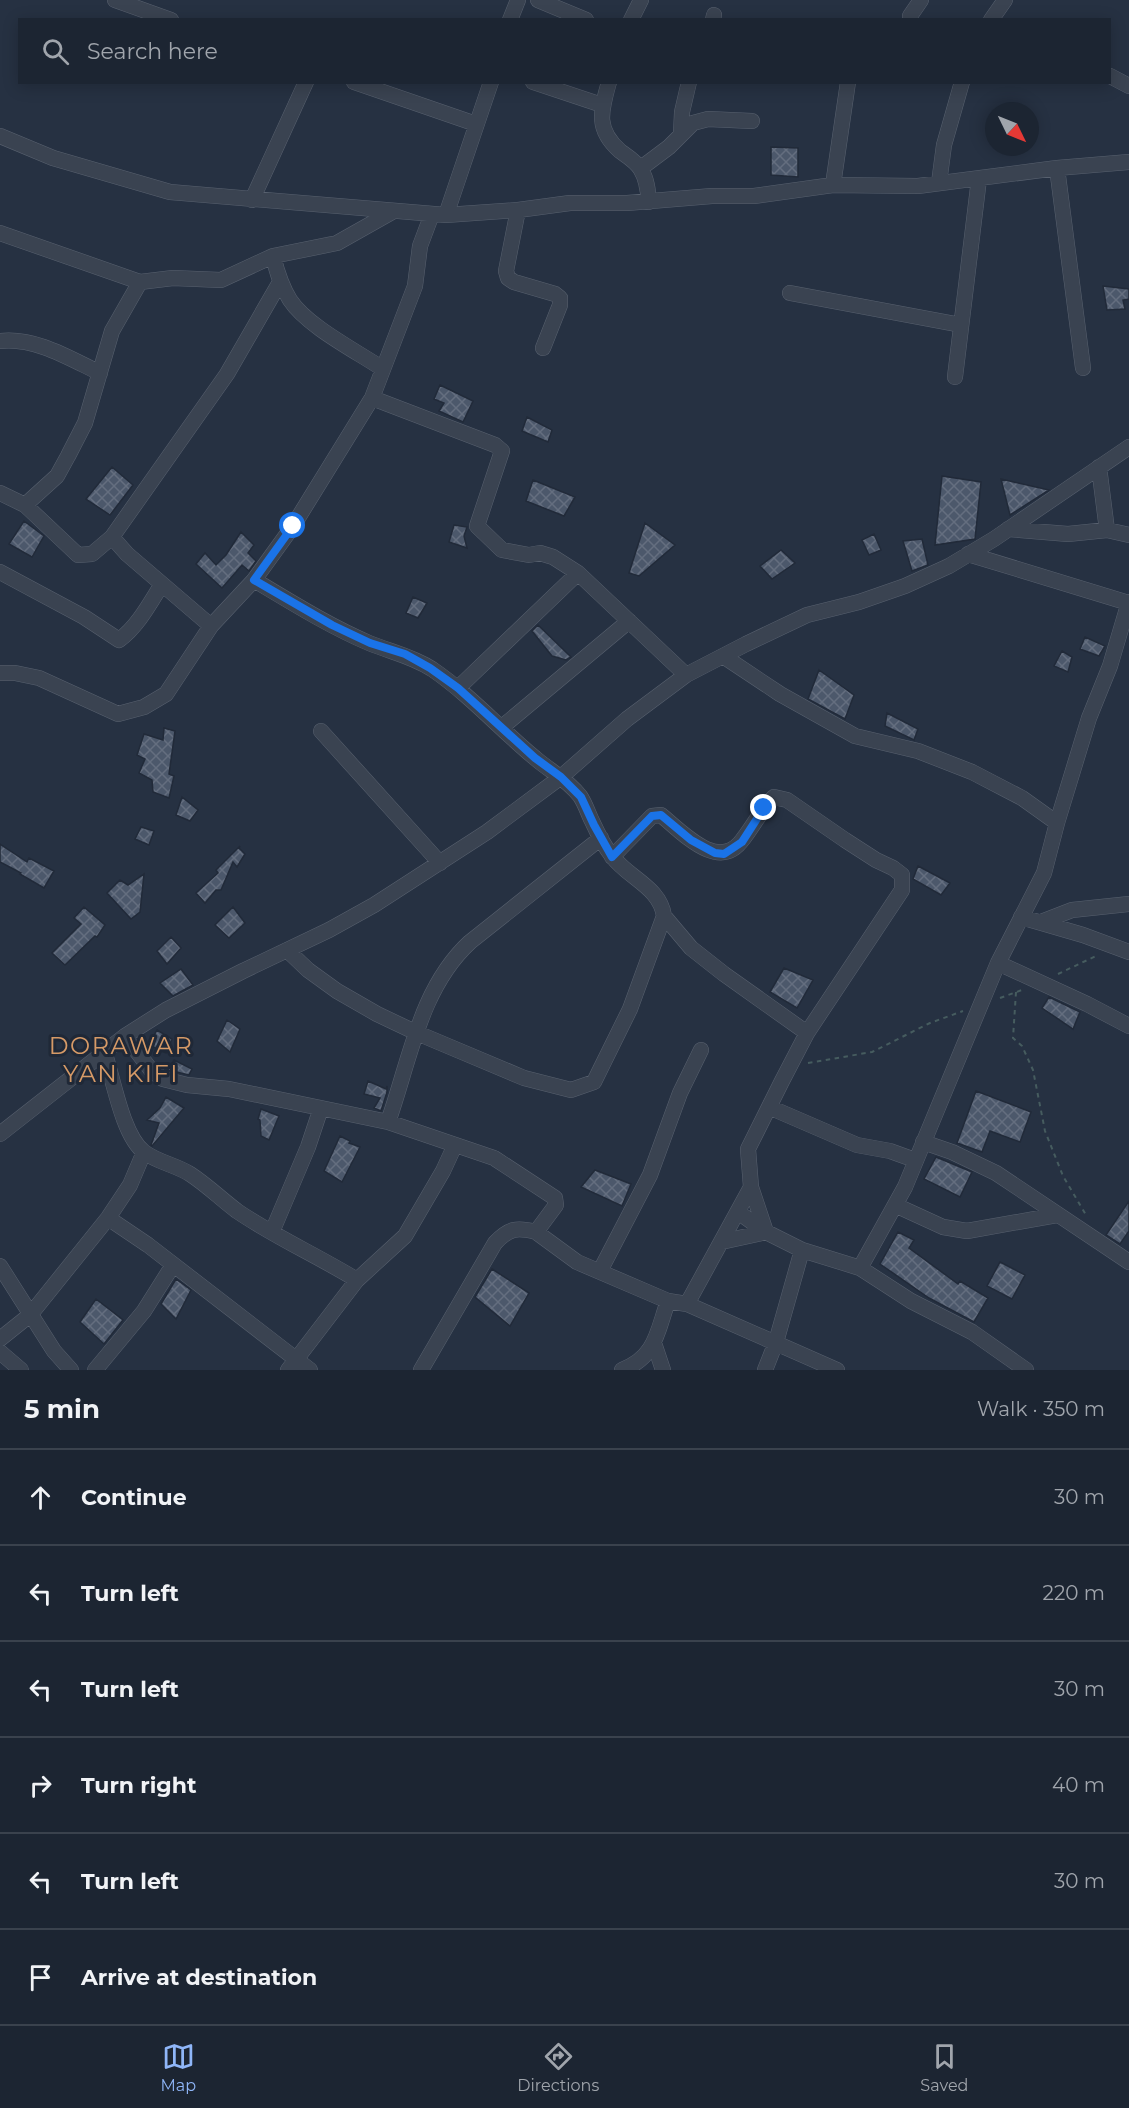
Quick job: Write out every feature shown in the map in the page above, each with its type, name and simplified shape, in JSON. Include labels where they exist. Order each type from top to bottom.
[{"type":"street","points":[[115,0],[165,18]]},
{"type":"street","points":[[511,18],[518,0]]},
{"type":"street","points":[[538,0],[581,18]]},
{"type":"street","points":[[631,18],[641,0]]},
{"type":"street","points":[[910,16],[921,0]]},
{"type":"street","points":[[995,18],[1005,0]]},
{"type":"street","points":[[1111,77],[1129,86]]},
{"type":"street","points":[[252,200],[305,84]]},
{"type":"street","points":[[360,84],[476,124]]},
{"type":"street","points":[[0,673],[15,673],[39,678],[118,714],[144,707],[166,694],[211,626],[254,580],[293,526],[372,398],[415,286],[420,246],[439,215],[490,84]]},
{"type":"street","points":[[539,84],[602,105]]},
{"type":"street","points":[[608,84],[602,105],[602,128],[611,143],[641,168],[646,181],[649,202]]},
{"type":"street","points":[[681,134],[682,112],[689,84]]},
{"type":"street","points":[[833,185],[848,84]]},
{"type":"street","points":[[939,183],[944,145],[961,84]]},
{"type":"street","points":[[641,168],[669,147],[693,123],[708,118],[752,121]]},
{"type":"street","points":[[0,136],[53,158],[170,192],[439,215],[518,210],[570,203],[627,203],[712,196],[754,196],[833,185],[918,186],[1058,168],[1129,162]]},
{"type":"street","points":[[1058,168],[1083,368]]},
{"type":"street","points":[[955,376],[980,179]]},
{"type":"street","points":[[518,210],[506,271],[508,278],[514,282],[555,294],[560,298],[560,305],[543,348]]},
{"type":"street","points":[[0,233],[140,282],[173,278],[221,280],[273,256],[337,243],[392,212]]},
{"type":"street","points":[[273,256],[280,282],[291,302],[311,321],[383,369]]},
{"type":"street","points":[[25,505],[57,476],[68,456],[85,423],[112,332],[140,282]]},
{"type":"street","points":[[0,493],[25,505],[78,555],[92,554],[112,537],[227,374],[280,282]]},
{"type":"street","points":[[790,293],[961,325]]},
{"type":"street","points":[[0,341],[17,339],[58,353],[100,373]]},
{"type":"street","points":[[372,398],[495,445],[502,451],[477,526],[502,549],[529,555],[540,553],[553,557],[578,573],[686,675]]},
{"type":"street","points":[[0,1134],[104,1051],[166,1010],[329,930],[440,863],[561,777],[627,719],[686,675],[807,615],[859,602],[905,586],[968,554],[1129,447]]},
{"type":"street","points":[[1099,467],[1107,530]]},
{"type":"street","points":[[1008,529],[1068,534],[1107,530],[1129,535]]},
{"type":"street","points":[[112,537],[127,554],[211,626]]},
{"type":"street","points":[[860,1268],[905,1187],[998,963],[1044,873],[1089,718],[1110,666],[1129,603],[968,554]]},
{"type":"street","points":[[0,572],[84,617],[120,640],[142,615],[162,584]]},
{"type":"street","points":[[458,688],[578,573]]},
{"type":"street","points":[[254,580],[332,625],[370,643],[413,658],[458,688],[581,797],[612,857],[656,894],[663,904],[664,916],[630,1009],[594,1082],[571,1090],[524,1078],[377,1014],[337,991],[308,970],[287,950]]},
{"type":"street","points":[[502,727],[629,621]]},
{"type":"street","points":[[723,656],[780,694],[855,736],[918,751],[972,772],[1022,798],[1057,822]]},
{"type":"street","points":[[321,731],[440,863]]},
{"type":"street","points":[[612,857],[652,816],[661,815],[699,844],[715,853],[724,854],[742,842],[774,797],[787,800],[902,875],[902,890],[807,1033],[748,1149],[751,1186],[766,1232]]},
{"type":"street","points":[[388,1122],[428,1002],[444,971],[455,956],[601,838]]},
{"type":"street","points":[[1041,922],[1072,910],[1129,904]]},
{"type":"street","points":[[664,916],[691,948],[807,1033]]},
{"type":"street","points":[[1022,916],[1129,952]]},
{"type":"street","points":[[998,963],[1129,1026]]},
{"type":"street","points":[[125,1036],[151,1070],[164,1079],[187,1085],[229,1089],[388,1122],[494,1158],[555,1198],[556,1205],[536,1232]]},
{"type":"street","points":[[600,1271],[650,1175],[680,1093],[701,1050]]},
{"type":"street","points":[[104,1051],[113,1076],[117,1104],[134,1139],[144,1152],[187,1172],[237,1211],[357,1280]]},
{"type":"street","points":[[769,1107],[857,1145],[890,1151],[915,1160]]},
{"type":"street","points":[[272,1232],[308,1147],[321,1108]]},
{"type":"street","points":[[923,1142],[952,1152],[996,1173],[1129,1262]]},
{"type":"street","points":[[292,1365],[357,1280],[405,1236],[443,1171],[455,1145]]},
{"type":"street","points":[[0,1339],[30,1315],[108,1218],[130,1185],[144,1152]]},
{"type":"street","points":[[687,1304],[751,1186]]},
{"type":"street","points":[[895,1205],[943,1227],[967,1231],[1057,1215]]},
{"type":"street","points":[[738,1212],[766,1232],[802,1250],[860,1268],[911,1301],[972,1332],[1026,1370]]},
{"type":"street","points":[[108,1218],[213,1294],[292,1365],[310,1370]]},
{"type":"street","points":[[422,1370],[495,1243],[504,1233],[519,1228],[536,1232],[576,1262],[668,1301],[687,1304],[837,1370]]},
{"type":"street","points":[[721,1242],[766,1232]]},
{"type":"street","points":[[765,1370],[776,1342],[802,1250]]},
{"type":"street","points":[[95,1370],[144,1311],[173,1265]]},
{"type":"street","points":[[0,1266],[54,1351],[71,1370]]},
{"type":"street","points":[[622,1370],[636,1365],[654,1343],[668,1301]]},
{"type":"street","points":[[654,1343],[663,1370]]},
{"type":"street","points":[[0,1352],[21,1370]]},
{"type":"path","points":[[1051,977],[1103,953]]},
{"type":"path","points":[[992,1001],[1030,986]]},
{"type":"path","points":[[1017,987],[1013,1038],[1022,1047],[1033,1070],[1045,1131],[1063,1176],[1090,1223]]},
{"type":"path","points":[[807,1063],[872,1052],[930,1023],[963,1011]]},
{"type":"building","points":[[771,147],[798,148],[798,177],[771,175]]},
{"type":"building","points":[[1103,286],[1129,289],[1129,299],[1123,300],[1125,309],[1107,310]]},
{"type":"building","points":[[440,385],[473,401],[463,422],[439,411],[444,403],[434,399]]},
{"type":"building","points":[[527,417],[552,430],[548,442],[522,431]]},
{"type":"building","points":[[112,467],[133,485],[110,515],[86,499]]},
{"type":"building","points":[[942,476],[981,482],[975,539],[935,545]]},
{"type":"building","points":[[1001,479],[1049,490],[1010,515]]},
{"type":"building","points":[[533,480],[575,497],[564,516],[526,501]]},
{"type":"building","points":[[24,521],[44,536],[32,557],[9,544]]},
{"type":"building","points":[[645,523],[675,545],[639,576],[629,573]]},
{"type":"building","points":[[454,525],[467,527],[464,536],[467,548],[449,542]]},
{"type":"building","points":[[241,532],[254,545],[248,553],[256,561],[249,571],[242,565],[222,588],[196,564],[205,553],[216,565],[226,555]]},
{"type":"building","points":[[874,534],[881,550],[869,555],[862,540]]},
{"type":"building","points":[[922,539],[928,565],[912,571],[903,541]]},
{"type":"building","points":[[781,550],[795,563],[772,579],[760,566]]},
{"type":"building","points":[[413,597],[427,603],[418,618],[406,613]]},
{"type":"building","points":[[538,625],[571,657],[566,660],[552,656],[532,631]]},
{"type":"building","points":[[1085,637],[1105,646],[1099,656],[1080,649]]},
{"type":"building","points":[[1062,651],[1072,657],[1068,672],[1054,666]]},
{"type":"building","points":[[819,670],[854,695],[845,719],[808,699]]},
{"type":"building","points":[[887,713],[918,729],[914,740],[885,726]]},
{"type":"building","points":[[164,728],[175,731],[169,774],[174,776],[169,798],[153,792],[152,780],[139,773],[145,759],[137,755],[144,734],[163,740]]},
{"type":"building","points":[[182,797],[198,810],[190,821],[176,815]]},
{"type":"building","points":[[141,827],[154,831],[149,845],[135,839]]},
{"type":"building","points":[[0,844],[27,862],[29,858],[54,871],[44,888],[0,862]]},
{"type":"building","points":[[240,846],[239,848],[245,854],[237,867],[233,862],[221,890],[216,890],[205,903],[196,893],[218,873],[216,870]]},
{"type":"building","points":[[918,866],[950,883],[941,895],[913,879]]},
{"type":"building","points":[[144,874],[140,912],[131,919],[107,893],[120,880],[128,885]]},
{"type":"building","points":[[84,907],[105,925],[97,937],[95,936],[65,965],[52,953],[81,924],[74,918]]},
{"type":"building","points":[[233,907],[245,923],[229,938],[215,925]]},
{"type":"building","points":[[171,937],[181,948],[167,964],[157,951]]},
{"type":"building","points":[[784,968],[813,980],[797,1008],[770,992]]},
{"type":"building","points":[[181,969],[193,985],[173,996],[160,983]]},
{"type":"building","points":[[1049,997],[1080,1012],[1073,1029],[1042,1008]]},
{"type":"building","points":[[227,1020],[240,1029],[230,1052],[217,1041]]},
{"type":"building","points":[[157,1030],[172,1039],[166,1053],[149,1045]]},
{"type":"building","points":[[174,1060],[192,1069],[189,1075],[168,1070]]},
{"type":"building","points":[[368,1081],[386,1089],[387,1086],[381,1111],[374,1108],[380,1098],[364,1094]]},
{"type":"building","points":[[976,1091],[1031,1112],[1020,1142],[990,1131],[982,1152],[957,1143]]},
{"type":"building","points":[[166,1097],[184,1108],[152,1146],[159,1123],[147,1120],[160,1108]]},
{"type":"building","points":[[261,1109],[279,1116],[269,1140],[261,1136],[258,1119]]},
{"type":"building","points":[[340,1136],[360,1147],[342,1182],[324,1171]]},
{"type":"building","points":[[936,1157],[972,1172],[960,1197],[924,1179]]},
{"type":"building","points":[[595,1170],[631,1184],[622,1206],[581,1187]]},
{"type":"building","points":[[1129,1201],[1129,1231],[1120,1244],[1106,1235]]},
{"type":"building","points":[[898,1232],[914,1240],[909,1248],[958,1284],[960,1281],[988,1298],[974,1322],[929,1298],[880,1264]]},
{"type":"building","points":[[1000,1262],[1025,1275],[1012,1299],[987,1286]]},
{"type":"building","points":[[492,1269],[529,1293],[510,1326],[475,1297]]},
{"type":"building","points":[[176,1279],[191,1290],[176,1319],[161,1304]]},
{"type":"building","points":[[96,1299],[123,1320],[104,1344],[80,1322]]},
{"type":"district","name":"DORAWAR YAN KIFI","points":[[121,1060]]},
{"type":"route","points":[[293,526],[254,580],[332,625],[370,643],[405,654],[458,688],[581,797],[612,857],[652,816],[661,815],[691,840],[715,853],[724,854],[742,842],[764,808]]}]
